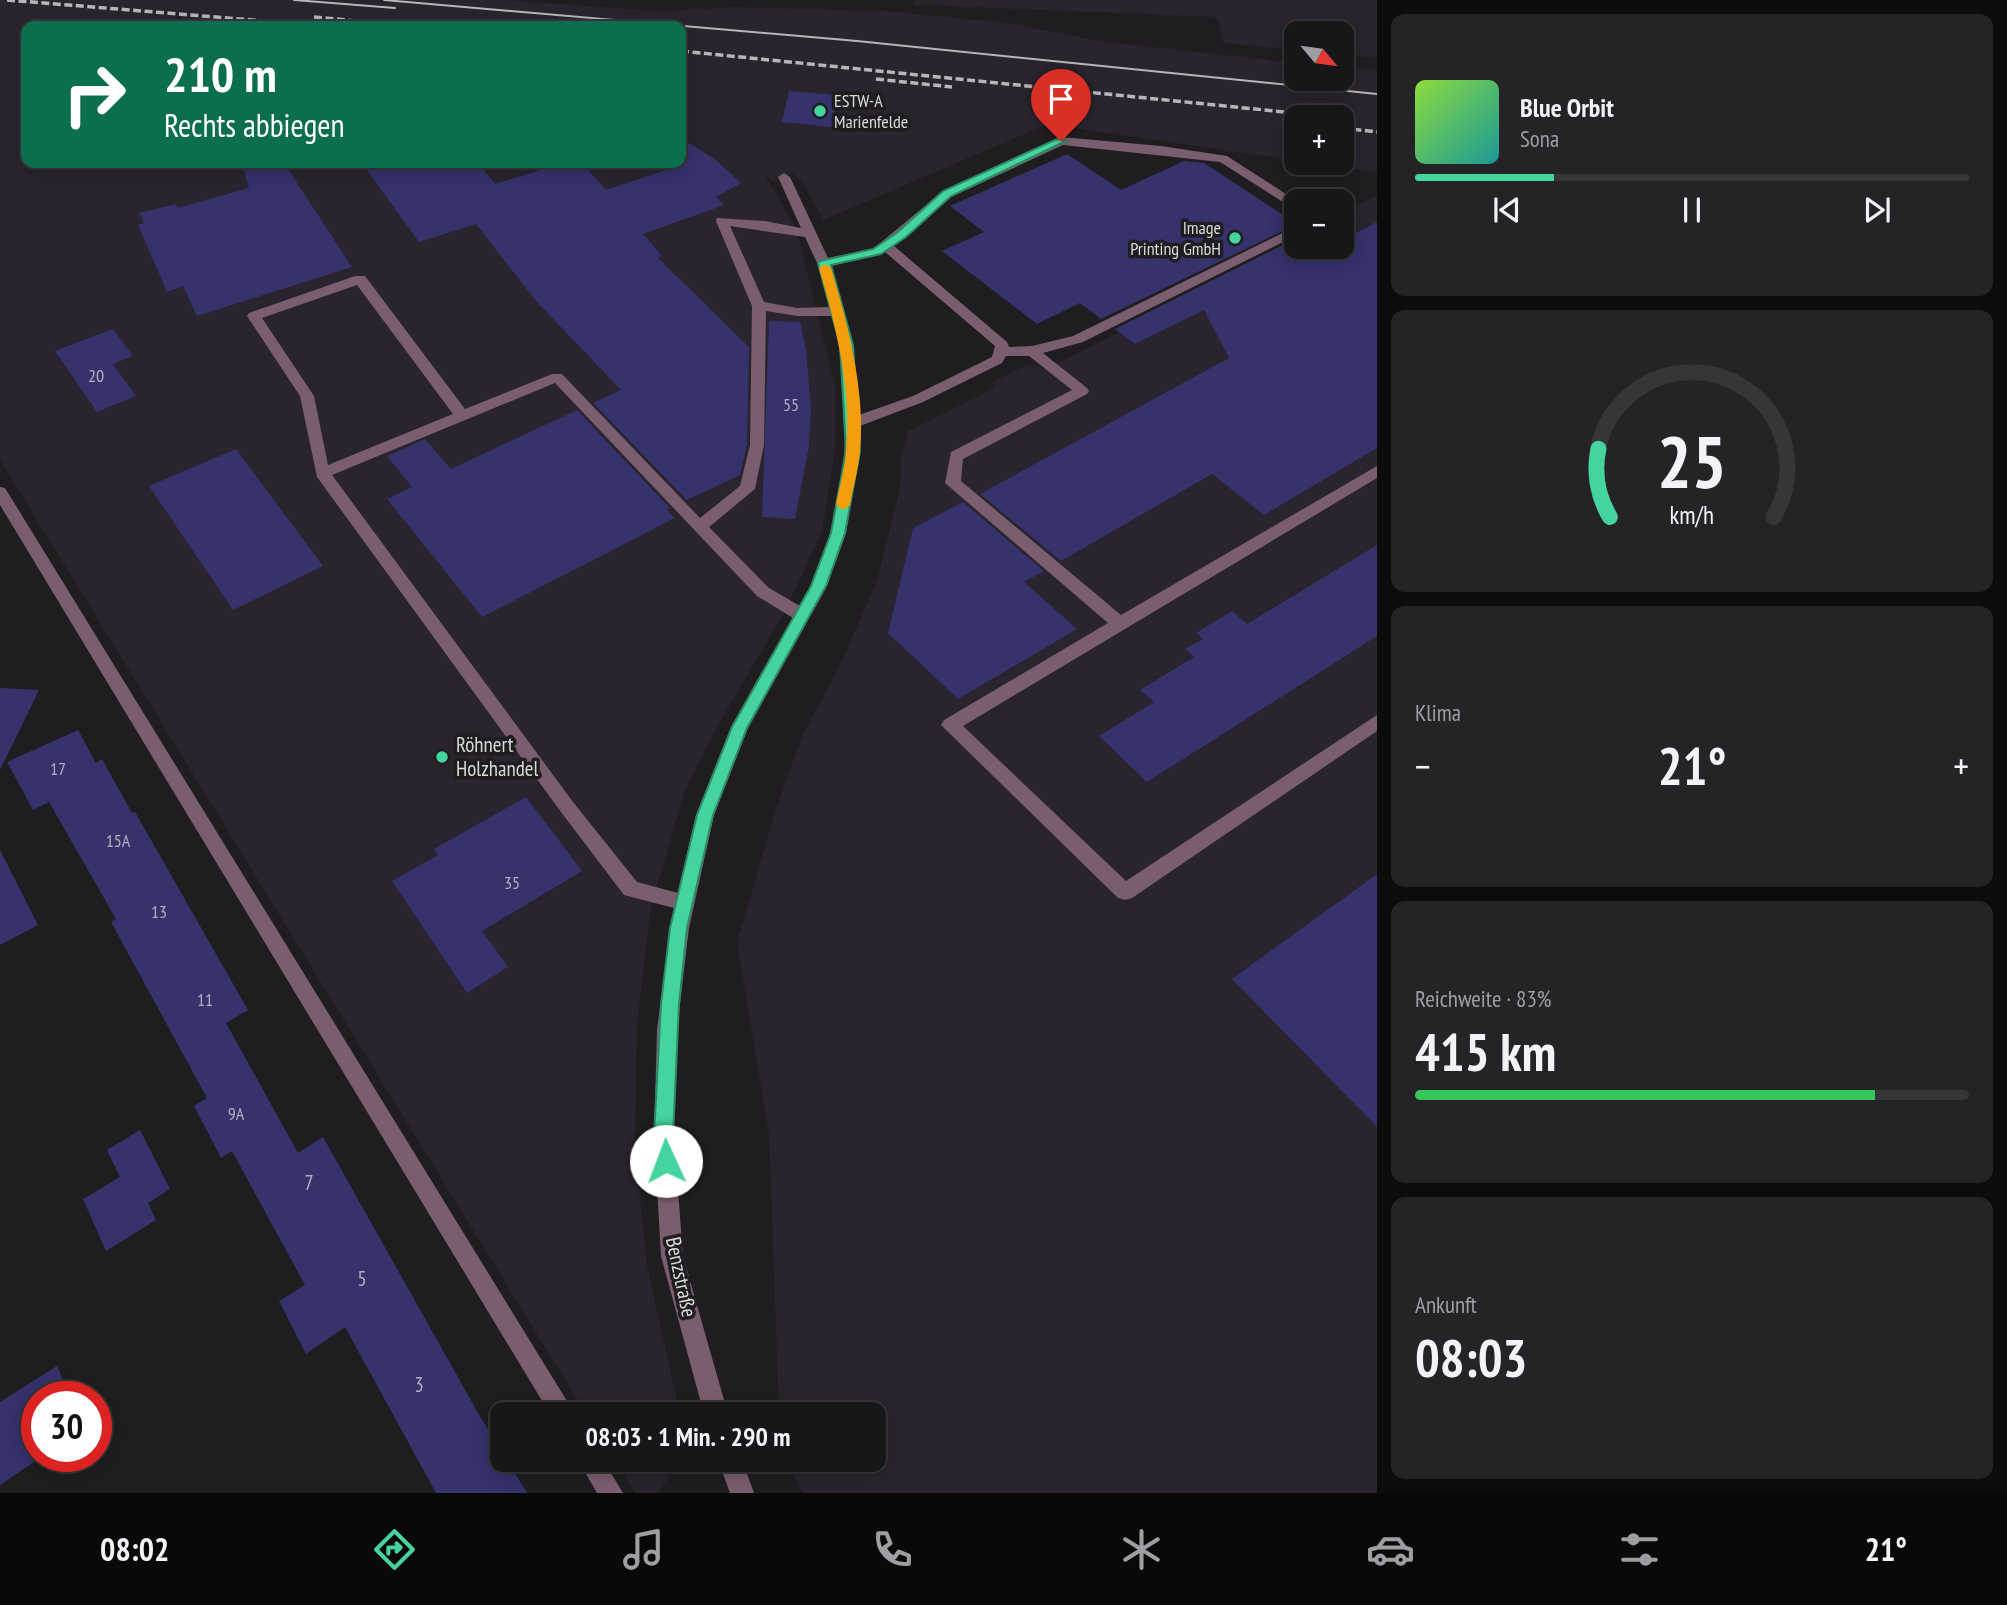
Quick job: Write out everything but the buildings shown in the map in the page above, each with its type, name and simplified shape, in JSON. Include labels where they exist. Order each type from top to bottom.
[{"type":"street","points":[[824,263],[877,252],[947,194],[1061,141],[1223,159],[1284,199]]},
{"type":"street","name":"Benzstraße","points":[[713,1402],[672,1256],[664,1137],[667,1029],[679,928],[705,815],[740,727],[819,586],[838,533],[853,451],[847,345],[839,311],[824,263],[784,177]]},
{"type":"street","points":[[699,527],[747,489],[757,445],[759,306],[722,222],[765,225],[811,234]]},
{"type":"street","points":[[1003,352],[1032,351],[1078,339],[1284,236]]},
{"type":"street","points":[[852,424],[918,400],[997,360],[1003,352],[1002,345],[886,246]]},
{"type":"street","points":[[462,415],[360,279],[254,316],[307,396],[322,473],[567,807],[631,889],[685,902]]},
{"type":"street","points":[[759,306],[797,312],[839,311]]},
{"type":"street","points":[[1032,351],[1082,391],[956,456],[953,483],[1121,624]]},
{"type":"street","points":[[322,473],[557,377],[764,592],[803,616]]},
{"type":"street","points":[[1377,471],[950,725],[1125,892],[1377,722]]},
{"type":"street","points":[[0,492],[556,1402]]},
{"type":"street","points":[[598,1472],[611,1493]]},
{"type":"street","points":[[732,1472],[736,1491]]},
{"type":"shaded area","name":"Röhnert Holzhandel","points":[[0,0],[501,0],[661,11],[736,7],[887,11],[1008,23],[1099,41],[1284,62],[1284,91],[1354,91],[1354,69],[1377,70],[1377,172],[1354,169],[1354,105],[1284,105],[1284,159],[1048,124],[823,220],[805,185],[793,173],[772,181],[764,173],[796,228],[835,385],[835,450],[822,532],[783,615],[721,720],[684,793],[650,912],[637,1025],[635,1150],[647,1266],[677,1402],[579,1402],[0,460]]},
{"type":"shaded area","points":[[915,0],[1377,0],[1377,58],[1354,56],[1354,21],[1284,21],[1284,49],[1223,43],[1217,17],[915,5]]},
{"type":"shaded area","points":[[1377,195],[1377,1493],[803,1493],[792,1472],[886,1472],[886,1402],[779,1402],[769,1134],[737,942],[776,809],[802,736],[839,667],[877,581],[900,488],[901,459],[908,431],[996,387],[992,383],[1009,374],[1028,365],[1046,369],[1162,311],[1284,245],[1284,259],[1354,259],[1354,207]]},
{"type":"shaded area","points":[[622,1472],[671,1472],[658,1493],[635,1493]]},
{"type":"tram line","points":[[294,0],[395,8]]},
{"type":"tram line","points":[[384,0],[626,21]]},
{"type":"tram line","points":[[686,26],[1377,94]]},
{"type":"railway","points":[[7,0],[265,21]]},
{"type":"railway","points":[[314,17],[358,21]]},
{"type":"railway","points":[[686,52],[1284,112]]},
{"type":"railway","points":[[876,79],[952,87]]},
{"type":"railway","points":[[1354,129],[1377,132]]},
{"type":"slow traffic","points":[[825,268],[847,345],[851,383],[853,451],[843,505]]},
{"type":"place","name":"ESTW-A Marienfelde","points":[[820,111]]},
{"type":"place","name":"Image Printing GmbH","points":[[1235,238]]},
{"type":"place","name":"Röhnert Holzhandel","points":[[442,757]]},
{"type":"route","points":[[666,1161],[664,1137],[667,1029],[679,928],[705,815],[740,727],[819,586],[838,533],[853,451],[847,345],[824,263],[877,252],[947,194],[1061,141]]}]
